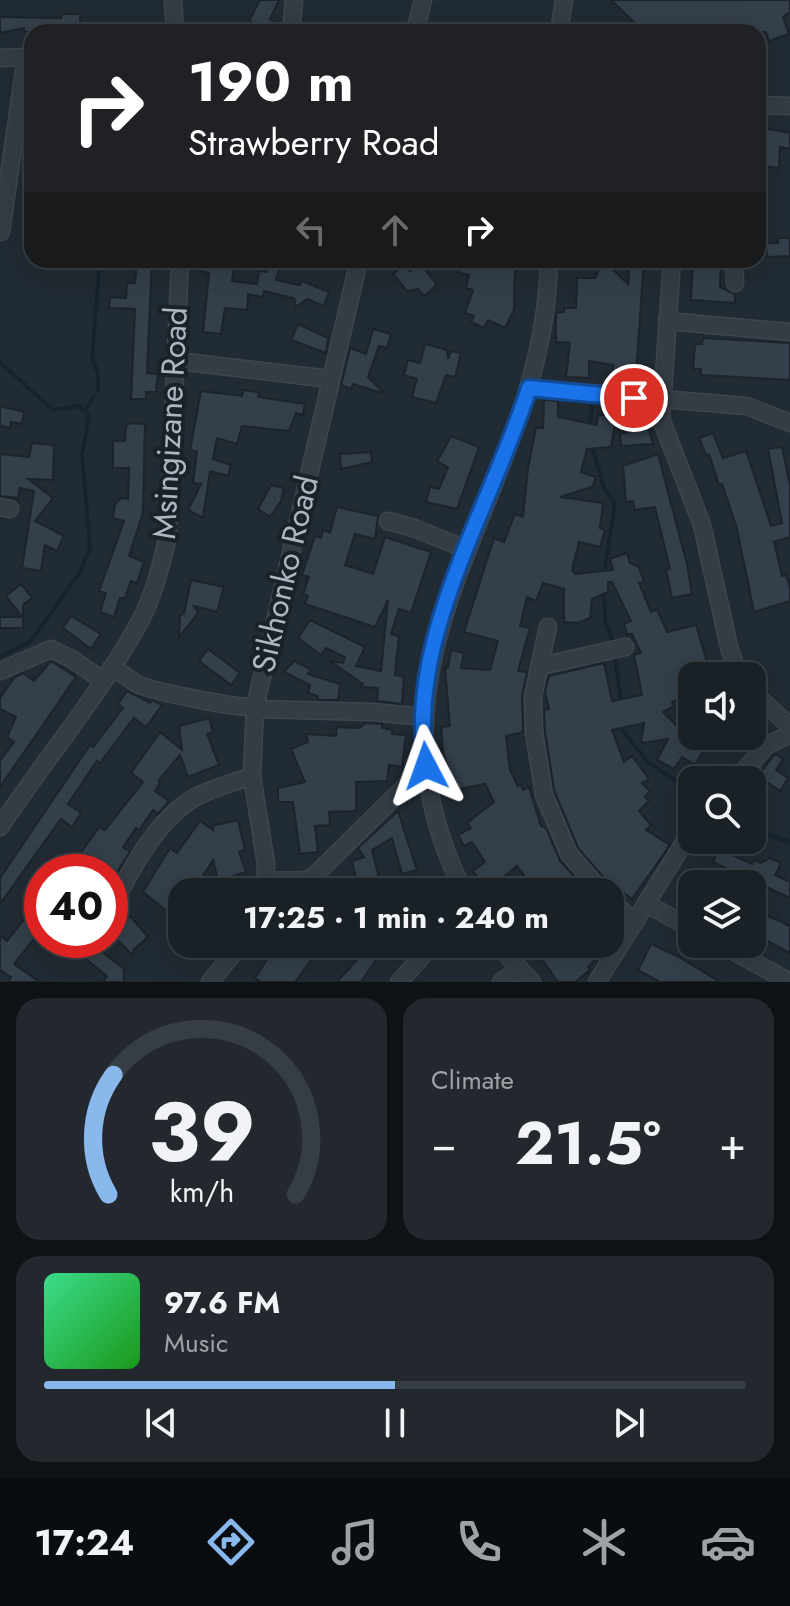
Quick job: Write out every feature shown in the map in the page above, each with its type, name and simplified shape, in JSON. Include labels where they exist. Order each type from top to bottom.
[{"type":"street","points":[[173,0],[174,24]]},
{"type":"street","points":[[292,24],[294,0]]},
{"type":"street","points":[[417,24],[423,0]]},
{"type":"street","points":[[560,24],[564,0]]},
{"type":"street","points":[[0,58],[24,57]]},
{"type":"street","points":[[1,232],[5,168],[24,80]]},
{"type":"street","points":[[766,105],[790,106]]},
{"type":"street","name":"Msingizane Road","points":[[0,827],[107,674],[140,621],[159,576],[168,536],[180,268]]},
{"type":"street","name":"Sikhonko Road","points":[[265,878],[266,864],[252,776],[255,708],[357,268]]},
{"type":"street","points":[[458,878],[437,828],[426,766],[423,717],[432,653],[449,596],[513,439],[529,388],[548,268]]},
{"type":"street","points":[[671,268],[660,401],[666,434],[702,525],[734,662]]},
{"type":"street","points":[[734,268],[735,283]]},
{"type":"street","points":[[667,321],[790,332]]},
{"type":"street","points":[[177,361],[330,379]]},
{"type":"street","points":[[529,388],[747,406],[790,423]]},
{"type":"street","points":[[388,521],[468,550]]},
{"type":"street","points":[[548,627],[533,696],[544,795],[569,854],[590,878]]},
{"type":"street","points":[[541,666],[625,647]]},
{"type":"street","points":[[0,671],[51,649],[107,674],[126,673],[138,684],[235,706],[423,717]]},
{"type":"street","points":[[766,705],[790,726]]},
{"type":"street","points":[[748,766],[766,746],[790,734]]},
{"type":"street","points":[[310,878],[426,766]]},
{"type":"street","points":[[128,877],[180,808],[202,795],[252,776]]},
{"type":"street","points":[[597,982],[678,853]]},
{"type":"street","points":[[647,904],[678,921]]},
{"type":"street","points":[[624,912],[635,923]]},
{"type":"street","points":[[210,982],[230,958]]},
{"type":"street","points":[[399,982],[420,958]]},
{"type":"street","points":[[509,958],[532,982]]},
{"type":"street","points":[[746,958],[790,982]]},
{"type":"street","points":[[501,982],[519,969]]},
{"type":"building","points":[[260,0],[279,0],[270,19],[277,24],[251,24],[250,19]]},
{"type":"building","points":[[611,0],[790,0],[790,12],[783,17],[789,34],[769,41],[766,24],[636,24]]},
{"type":"building","points":[[62,14],[80,14],[80,24],[24,24],[24,28],[0,33],[0,17],[61,18]]},
{"type":"building","points":[[766,128],[790,133],[790,149],[780,147],[779,168],[766,166]]},
{"type":"building","points":[[778,238],[790,238],[790,256],[767,257],[766,243],[778,243]]},
{"type":"building","points":[[136,268],[152,268],[147,373],[158,374],[156,392],[146,392],[146,399],[131,399],[135,309],[109,308],[110,297],[126,298],[127,283],[135,283]]},
{"type":"building","points":[[234,268],[232,281],[257,284],[259,271],[280,268],[276,280],[300,285],[302,281],[329,292],[324,306],[307,299],[296,307],[294,298],[264,291],[263,297],[248,294],[247,310],[225,308],[221,334],[203,332],[209,273],[197,270]]},
{"type":"building","points":[[401,268],[410,271],[424,268],[437,285],[424,296],[418,289],[407,291],[393,274]]},
{"type":"building","points":[[460,268],[515,268],[514,310],[505,328],[488,320],[484,328],[471,322],[474,316],[465,313],[473,290],[466,288],[469,275],[459,273]]},
{"type":"building","points":[[599,268],[611,268],[628,284],[629,268],[643,268],[636,375],[613,373],[613,365],[589,361],[589,378],[566,377],[570,343],[556,342],[556,313],[564,312],[564,308],[576,308],[577,278],[595,278]]},
{"type":"building","points":[[693,268],[721,268],[720,287],[735,294],[735,303],[691,300]]},
{"type":"building","points":[[298,324],[328,338],[326,353],[291,340]]},
{"type":"building","points":[[373,329],[391,334],[387,348],[379,346],[368,377],[385,394],[353,384],[351,389],[341,385],[350,348],[366,354]]},
{"type":"building","points":[[703,338],[790,343],[790,380],[701,375],[701,369],[693,369],[695,344],[702,344]]},
{"type":"building","points":[[425,344],[447,350],[448,359],[451,351],[461,353],[455,377],[446,375],[436,403],[412,397],[417,379],[404,375],[408,360],[420,363]]},
{"type":"building","points":[[243,390],[259,392],[258,397],[305,404],[303,415],[296,413],[289,431],[242,426],[237,444],[217,438],[213,459],[231,465],[228,476],[210,471],[203,518],[188,510],[201,484],[193,483],[197,452],[190,450],[201,391],[242,396]]},
{"type":"building","points":[[544,400],[558,401],[558,417],[597,425],[598,415],[616,416],[611,447],[587,449],[581,472],[596,477],[592,487],[560,497],[603,503],[600,528],[605,530],[600,547],[579,542],[572,570],[575,574],[613,570],[610,559],[627,553],[630,563],[639,567],[644,582],[639,583],[651,612],[657,609],[667,632],[696,625],[707,662],[678,662],[678,700],[663,712],[678,727],[678,750],[703,751],[695,765],[682,757],[674,769],[657,760],[668,739],[641,743],[644,723],[612,730],[624,762],[632,756],[649,779],[642,783],[650,791],[645,797],[649,801],[639,811],[651,825],[646,830],[670,845],[632,899],[624,893],[624,878],[604,878],[578,848],[554,790],[545,731],[544,710],[549,709],[545,691],[549,676],[604,663],[612,701],[642,695],[634,655],[641,653],[632,634],[627,634],[624,624],[631,621],[612,582],[608,582],[608,592],[592,599],[590,618],[578,623],[564,622],[564,589],[543,583],[536,601],[527,597],[520,626],[530,628],[518,671],[527,672],[522,696],[523,732],[506,736],[510,770],[518,786],[521,785],[523,790],[529,787],[541,826],[546,828],[560,861],[576,878],[526,878],[517,866],[503,878],[478,878],[473,871],[485,862],[472,842],[464,846],[458,835],[471,828],[467,823],[494,802],[485,784],[454,790],[443,751],[441,727],[450,726],[445,668],[448,668],[451,650],[464,653],[461,668],[490,670],[498,641],[464,632],[494,538],[504,542],[515,514],[523,517],[536,428],[543,428]]},
{"type":"building","points":[[0,406],[24,412],[22,424],[11,422],[10,428],[0,426]]},
{"type":"building","points":[[130,423],[145,424],[143,513],[129,556],[144,562],[137,583],[131,581],[125,598],[120,598],[114,617],[100,612],[106,593],[99,591],[124,521],[113,518],[115,504],[121,498],[128,499],[129,468],[113,468],[113,441],[125,441],[126,426]]},
{"type":"building","points":[[648,426],[653,444],[621,446],[620,434]]},
{"type":"building","points":[[713,433],[723,458],[746,451],[771,526],[782,523],[768,449],[782,447],[790,485],[790,537],[774,542],[782,576],[786,575],[790,587],[790,601],[754,612],[737,529],[722,484],[719,485],[709,454],[706,455],[699,438]]},
{"type":"building","points":[[451,436],[479,447],[457,509],[426,502],[430,487],[439,489],[448,467],[437,462]]},
{"type":"building","points":[[32,443],[54,445],[53,480],[28,479],[53,498],[35,521],[64,536],[57,551],[45,545],[41,571],[22,568],[34,491],[20,488],[18,498],[0,496],[0,454],[29,457]]},
{"type":"building","points":[[371,452],[372,462],[341,469],[340,454]]},
{"type":"building","points":[[658,454],[692,594],[672,598],[666,570],[670,569],[655,507],[635,510],[633,501],[626,502],[623,466]]},
{"type":"building","points":[[271,485],[284,488],[281,501],[270,517],[258,509]]},
{"type":"building","points":[[337,507],[378,516],[375,539],[355,534],[345,565],[373,574],[385,537],[431,552],[411,613],[399,609],[391,634],[399,636],[395,675],[404,677],[402,704],[377,701],[378,688],[361,687],[363,684],[330,661],[343,663],[345,657],[326,648],[321,655],[298,638],[310,620],[365,647],[356,666],[381,671],[388,600],[375,627],[305,604],[308,596],[303,594],[309,577],[302,575],[315,536],[321,538],[323,530],[330,533]]},
{"type":"building","points":[[191,580],[224,587],[217,612],[194,606],[198,613],[179,637],[180,615],[184,614]]},
{"type":"building","points":[[21,584],[32,598],[23,605],[23,628],[0,628],[0,617],[22,617],[6,596]]},
{"type":"building","points":[[71,616],[101,634],[91,649],[63,628]]},
{"type":"building","points":[[208,649],[240,673],[231,685],[199,661]]},
{"type":"building","points":[[51,661],[76,677],[0,787],[0,761],[14,742],[7,737],[16,717],[0,709],[0,698],[15,677],[23,673],[34,681]]},
{"type":"building","points":[[294,661],[311,669],[308,674],[340,684],[338,700],[318,700],[318,696],[308,693],[310,685],[284,672]]},
{"type":"building","points":[[127,691],[150,703],[152,700],[162,705],[146,727],[134,718],[100,763],[97,761],[68,804],[81,813],[72,827],[61,819],[36,854],[24,854],[24,871],[0,904],[0,878],[90,745],[93,747],[123,708],[118,704]]},
{"type":"building","points":[[209,718],[213,732],[207,734],[219,765],[188,777],[180,755],[158,781],[160,783],[155,791],[169,801],[158,814],[153,810],[139,830],[136,828],[123,847],[130,852],[128,855],[80,854],[99,827],[105,830],[143,782],[131,773],[160,732],[182,750],[179,726]]},
{"type":"building","points":[[365,723],[382,724],[382,728],[393,730],[392,734],[406,735],[402,767],[389,765],[387,781],[356,782],[356,811],[329,812],[330,825],[315,826],[318,852],[300,854],[293,802],[278,802],[278,788],[305,782],[291,749],[308,742],[306,734],[336,736],[337,727],[360,728]]},
{"type":"building","points":[[775,754],[783,759],[776,770],[788,778],[780,791],[766,781],[766,766]]},
{"type":"building","points":[[398,811],[417,870],[402,874],[392,838],[372,850],[379,878],[356,878],[352,861],[364,857],[358,848]]},
{"type":"building","points":[[238,820],[245,850],[239,852],[246,872],[217,878],[213,860],[202,878],[168,878],[168,912],[143,892],[170,848],[177,853],[200,821],[213,830],[212,826]]},
{"type":"building","points":[[717,854],[730,854],[752,864],[754,860],[761,863],[770,858],[781,863],[775,875],[790,882],[790,898],[766,889],[766,870],[730,870],[713,862]]},
{"type":"building","points":[[766,915],[790,926],[790,953],[766,940]]},
{"type":"building","points":[[130,916],[148,937],[133,950],[133,956],[128,951]]},
{"type":"building","points":[[24,919],[24,951],[14,964],[40,982],[8,982],[11,977],[0,970],[0,935],[7,941]]},
{"type":"building","points":[[651,944],[720,982],[660,982],[638,970]]},
{"type":"building","points":[[84,958],[110,958],[124,969],[124,982],[103,982],[107,976]]},
{"type":"building","points":[[268,958],[313,958],[295,982],[261,982],[255,978]]},
{"type":"building","points":[[358,958],[377,958],[361,982],[337,982]]},
{"type":"building","points":[[541,958],[596,958],[588,967],[590,970],[575,982],[558,982]]},
{"type":"waterway","points":[[98,391],[98,374],[92,357],[99,268]]},
{"type":"waterway","points":[[0,362],[53,410],[79,406],[89,415],[82,455],[90,548],[80,572],[31,641],[0,657]]},
{"type":"waterway","points":[[85,411],[94,396]]},
{"type":"waterway","points":[[590,426],[592,405]]},
{"type":"waterway","points":[[592,446],[604,488],[615,503],[604,575]]},
{"type":"waterway","points":[[604,591],[605,621],[614,645]]},
{"type":"waterway","points":[[615,657],[621,702]]},
{"type":"waterway","points":[[620,727],[648,762],[678,782]]},
{"type":"waterway","points":[[766,834],[790,842]]},
{"type":"route","points":[[426,766],[424,703],[432,653],[449,596],[513,439],[529,388],[634,398]]}]
